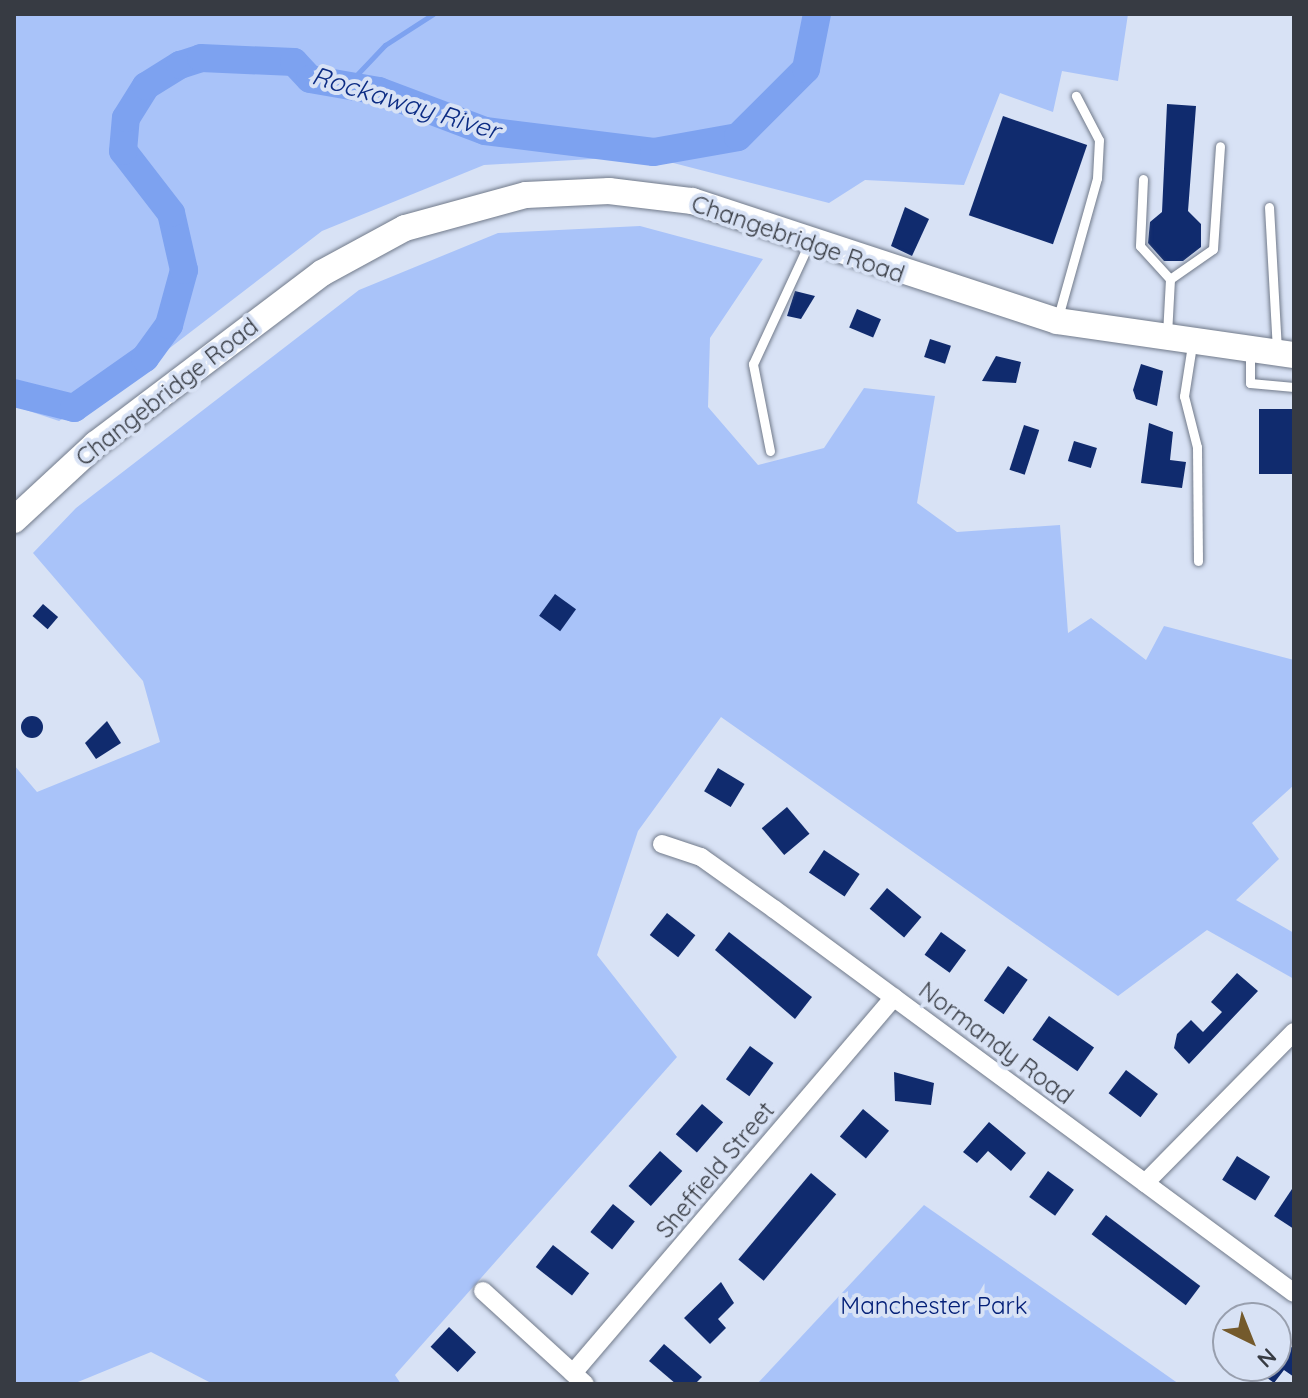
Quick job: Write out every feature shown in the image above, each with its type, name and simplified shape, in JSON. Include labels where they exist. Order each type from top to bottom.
[{"type":"main road","name":"Changebridge Road","points":[[14,520],[96,444],[288,297],[367,247],[448,212],[526,195],[623,192],[733,211],[810,240],[1057,321],[1179,343],[1286,355]]},
{"type":"street","name":"Normandy Road","points":[[662,844],[701,857],[1294,1293]]},
{"type":"street","name":"Sheffield Street","points":[[579,1379],[894,997]]},
{"type":"street","points":[[1145,1183],[1294,1032]]},
{"type":"street","points":[[483,1291],[579,1379]]},
{"type":"lane","points":[[1057,321],[1097,178],[1099,140],[1076,96]]},
{"type":"lane","points":[[1170,279],[1213,249],[1220,146]]},
{"type":"lane","points":[[1143,179],[1140,246],[1170,279],[1184,396],[1197,447],[1198,561]]},
{"type":"lane","points":[[1269,207],[1286,355]]},
{"type":"lane","points":[[770,451],[753,364],[810,240]]},
{"type":"lane","points":[[1250,352],[1250,383],[1294,387]]},
{"type":"green space","points":[[14,14],[1128,14],[1118,81],[1062,71],[1053,112],[1000,93],[964,185],[865,180],[829,203],[646,156],[484,165],[322,231],[76,420],[80,408],[59,421],[14,406]]},
{"type":"green space","points":[[640,226],[763,259],[710,338],[708,407],[758,465],[824,448],[864,388],[935,396],[917,503],[957,532],[1060,525],[1068,633],[1091,618],[1146,660],[1164,626],[1294,660],[1294,785],[1252,823],[1279,859],[1236,900],[1294,933],[1294,979],[1207,930],[1118,996],[721,717],[638,831],[597,955],[677,1057],[395,1375],[401,1384],[213,1384],[151,1352],[73,1384],[14,1384],[14,765],[37,792],[160,742],[143,681],[33,553],[76,508],[359,290],[498,233]]},
{"type":"green space","name":"Manchester Park","points":[[924,1205],[1051,1294],[1179,1384],[757,1384]]},
{"type":"building","points":[[1167,104],[1196,106],[1188,211],[1201,224],[1201,247],[1183,261],[1164,261],[1148,243],[1150,222],[1162,212]]},
{"type":"building","points":[[1003,116],[1087,145],[1053,244],[969,215]]},
{"type":"building","points":[[905,207],[929,219],[912,256],[891,246]]},
{"type":"building","points":[[795,291],[815,296],[801,319],[787,316]]},
{"type":"building","points":[[857,309],[881,319],[873,338],[849,327]]},
{"type":"building","points":[[930,339],[951,346],[945,364],[924,357]]},
{"type":"building","points":[[996,356],[1021,362],[1016,383],[982,381]]},
{"type":"building","points":[[1141,364],[1163,371],[1157,406],[1136,399],[1133,390]]},
{"type":"building","points":[[1259,409],[1294,409],[1294,474],[1259,474]]},
{"type":"building","points":[[1149,423],[1173,432],[1170,460],[1186,462],[1182,488],[1141,483]]},
{"type":"building","points":[[1024,425],[1039,430],[1025,475],[1009,470]]},
{"type":"building","points":[[1074,441],[1097,448],[1091,468],[1068,461]]},
{"type":"building","points":[[555,594],[576,609],[560,631],[539,616]]},
{"type":"building","points":[[43,604],[58,617],[48,629],[33,616]]},
{"type":"building","points":[[32,716],[40,719],[43,727],[40,735],[32,738],[24,735],[21,727],[24,719]]},
{"type":"building","points":[[107,721],[121,743],[96,759],[85,743]]},
{"type":"building","points":[[718,768],[745,784],[731,807],[704,791]]},
{"type":"building","points":[[787,807],[809,834],[784,855],[762,828]]},
{"type":"building","points":[[824,850],[860,874],[845,896],[809,872]]},
{"type":"building","points":[[887,888],[921,917],[904,938],[870,909]]},
{"type":"building","points":[[667,913],[695,935],[678,957],[650,935]]},
{"type":"building","points":[[729,932],[812,997],[795,1019],[715,950]]},
{"type":"building","points":[[941,932],[966,950],[950,973],[925,955]]},
{"type":"building","points":[[1008,966],[1028,980],[1004,1014],[984,1000]]},
{"type":"building","points":[[1237,973],[1258,991],[1189,1064],[1174,1048],[1177,1034],[1191,1020],[1203,1032],[1222,1012],[1211,1002]]},
{"type":"building","points":[[1049,1016],[1094,1048],[1077,1071],[1032,1040]]},
{"type":"building","points":[[750,1046],[773,1063],[749,1096],[726,1079]]},
{"type":"building","points":[[1126,1070],[1158,1094],[1140,1117],[1109,1093]]},
{"type":"building","points":[[894,1072],[934,1083],[931,1105],[895,1101]]},
{"type":"building","points":[[702,1104],[723,1122],[697,1153],[676,1134]]},
{"type":"building","points":[[863,1109],[889,1131],[866,1158],[840,1137]]},
{"type":"building","points":[[989,1122],[1026,1153],[1011,1171],[988,1151],[977,1163],[963,1152]]},
{"type":"building","points":[[660,1151],[682,1171],[651,1206],[629,1186]]},
{"type":"building","points":[[1237,1156],[1270,1177],[1255,1200],[1222,1180]]},
{"type":"building","points":[[1048,1171],[1074,1190],[1055,1216],[1029,1197]]},
{"type":"building","points":[[811,1173],[836,1194],[764,1281],[738,1260]]},
{"type":"building","points":[[1294,1186],[1294,1229],[1274,1216]]},
{"type":"building","points":[[613,1204],[635,1222],[612,1250],[590,1232]]},
{"type":"building","points":[[1106,1215],[1200,1286],[1186,1305],[1092,1234]]},
{"type":"building","points":[[553,1245],[589,1273],[572,1295],[536,1267]]},
{"type":"building","points":[[721,1282],[734,1303],[718,1319],[726,1328],[710,1344],[684,1318]]},
{"type":"building","points":[[449,1327],[476,1352],[458,1372],[431,1347]]},
{"type":"building","points":[[664,1344],[702,1377],[695,1384],[676,1384],[649,1361]]},
{"type":"building","points":[[1292,1348],[1294,1349],[1294,1377],[1292,1376]]},
{"type":"waterway","points":[[348,84],[385,45],[433,14]]},
{"type":"waterway","name":"Rockaway River","points":[[14,393],[74,408],[145,358],[169,325],[184,270],[171,213],[123,151],[126,118],[146,86],[180,65],[201,58],[294,62],[310,79],[379,91],[485,131],[654,152],[738,137],[806,69],[817,14]]}]
